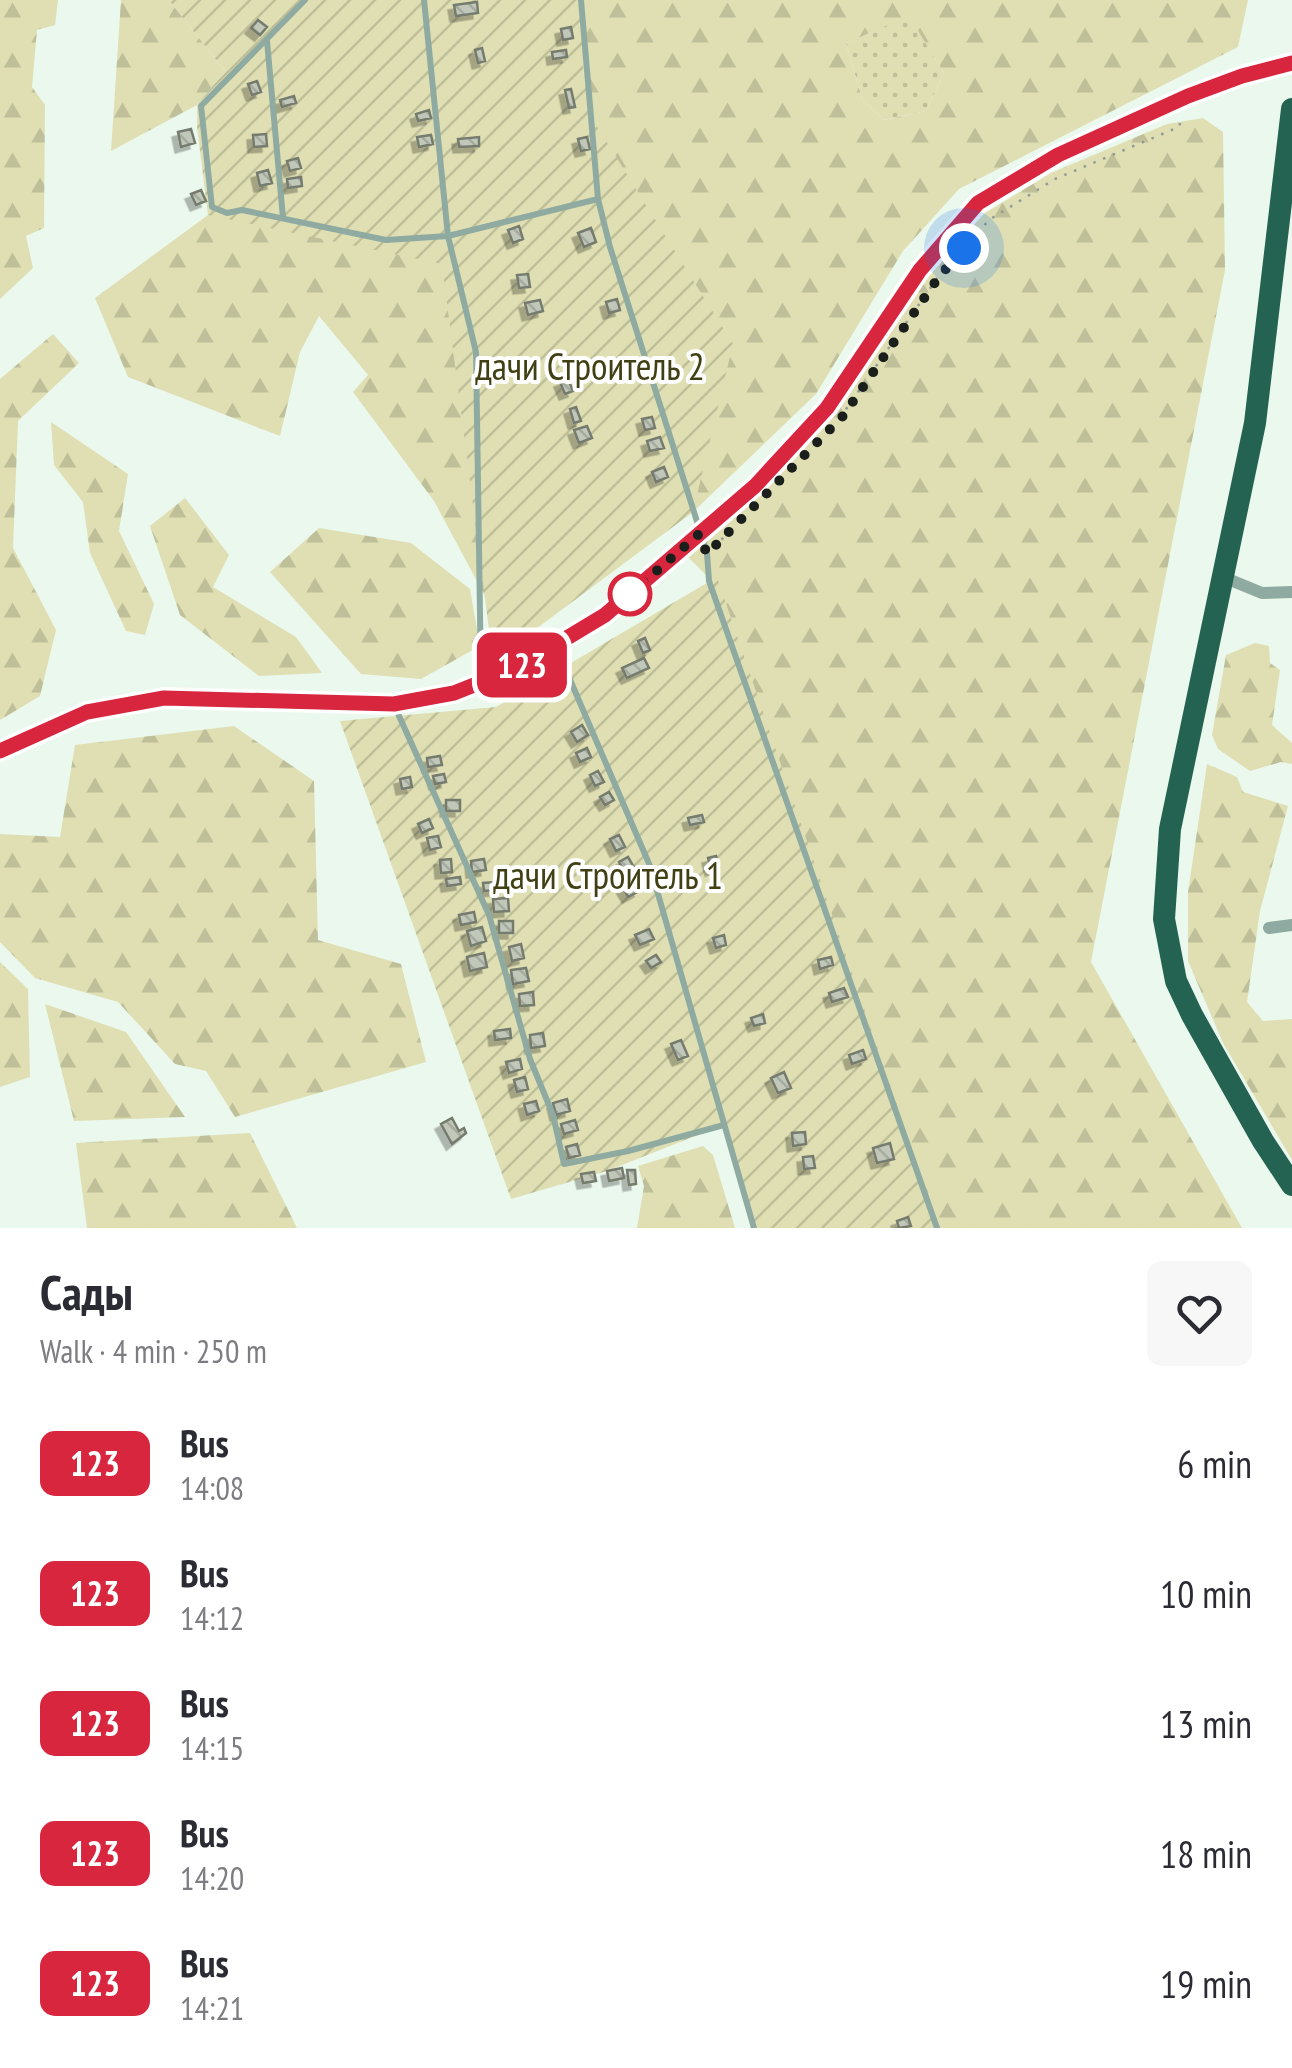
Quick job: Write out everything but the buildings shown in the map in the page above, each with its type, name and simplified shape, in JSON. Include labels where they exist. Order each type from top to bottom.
[{"type":"highway","points":[[1292,109],[1255,423],[1170,829],[1164,920],[1176,980],[1192,1015],[1292,1185]]},
{"type":"street","points":[[0,751],[87,712],[164,698],[394,704],[427,699],[480,685],[556,646],[605,615],[755,486],[827,408],[920,270],[978,203],[1058,155],[1188,96],[1242,76],[1292,64]]},
{"type":"street","points":[[1223,577],[1262,592],[1292,592]]},
{"type":"street","points":[[1270,928],[1292,926]]},
{"type":"lane","points":[[306,0],[202,106],[212,207],[386,240],[448,236],[598,199]]},
{"type":"lane","points":[[424,0],[448,236],[476,352],[480,685]]},
{"type":"lane","points":[[581,0],[598,199],[610,247],[707,554],[709,580],[937,1228]]},
{"type":"lane","points":[[266,39],[283,218]]},
{"type":"lane","points":[[556,646],[650,866],[754,1228]]},
{"type":"lane","points":[[394,704],[489,915],[530,1058],[553,1115],[564,1164],[724,1125]]},
{"type":"path","points":[[829,430],[843,416],[938,278],[989,220],[1055,179],[1179,127],[1188,96]]},
{"type":"path","points":[[707,554],[734,526]]},
{"type":"green space","points":[[0,0],[58,0],[55,25],[37,30],[32,87],[45,105],[44,228],[26,236],[33,268],[0,299]]},
{"type":"green space","points":[[121,0],[169,0],[225,71],[197,105],[111,151]]},
{"type":"green space","name":"дачи Строитель 2","points":[[169,0],[583,0],[583,70],[591,117],[733,344],[693,512],[493,661],[442,264],[208,215],[197,105],[225,71]]},
{"type":"green space","points":[[583,0],[1248,0],[1238,47],[959,189],[903,251],[816,394],[693,512],[590,117],[583,70]],"holes":[[[909,16],[944,73],[926,111],[884,120],[862,99],[846,43]]]},
{"type":"green space","points":[[909,15],[944,73],[926,111],[884,120],[862,99],[846,43]]},
{"type":"green space","points":[[1203,118],[1223,132],[1225,270],[1091,962],[1242,1228],[933,1228],[715,584],[685,554],[741,513],[836,414],[930,273],[985,213],[1051,173],[1167,124]]},
{"type":"green space","points":[[208,215],[387,223],[442,263],[507,637],[434,501],[353,392],[368,375],[319,316],[300,352],[280,436],[128,377],[95,298]]},
{"type":"green space","points":[[53,334],[79,363],[18,421],[13,548],[56,630],[40,696],[0,720],[0,379]]},
{"type":"green space","points":[[51,422],[128,474],[119,531],[154,604],[145,635],[126,631],[90,553],[83,502],[54,465]]},
{"type":"green space","points":[[185,498],[229,555],[213,587],[296,637],[322,673],[259,676],[180,615],[150,526]]},
{"type":"green space","points":[[319,528],[411,543],[470,589],[480,646],[421,679],[361,674],[270,572]]},
{"type":"green space","name":"дачи Строитель 1","points":[[717,577],[939,1228],[755,1228],[723,1125],[607,1171],[511,1199],[340,721],[496,707]]},
{"type":"green space","points":[[1255,643],[1269,646],[1270,663],[1280,670],[1272,725],[1292,743],[1292,764],[1281,762],[1250,771],[1218,749],[1212,735],[1226,655]]},
{"type":"green space","points":[[234,726],[314,781],[318,940],[401,964],[426,1062],[235,1117],[206,1071],[175,1064],[118,1002],[35,978],[0,942],[0,834],[60,837],[75,745]]},
{"type":"green space","points":[[1207,764],[1237,777],[1243,792],[1288,806],[1260,911],[1247,1002],[1263,1021],[1292,1019],[1292,1160],[1223,1043],[1188,961],[1188,892]]},
{"type":"green space","points":[[0,962],[28,989],[30,1077],[0,1087]]},
{"type":"green space","points":[[45,1004],[126,1032],[185,1117],[74,1121]]},
{"type":"green space","points":[[250,1133],[297,1228],[87,1228],[76,1143]]},
{"type":"green space","points":[[703,1146],[713,1155],[735,1228],[637,1228],[644,1186],[638,1166]]},
{"type":"bus line","name":"123","points":[[0,751],[87,712],[164,698],[394,704],[454,693],[517,668],[605,615],[755,486],[827,408],[920,270],[978,203],[1058,155],[1188,96],[1292,63]]},
{"type":"route","points":[[630,594],[699,534],[707,554],[843,416],[938,278],[964,248]]}]
